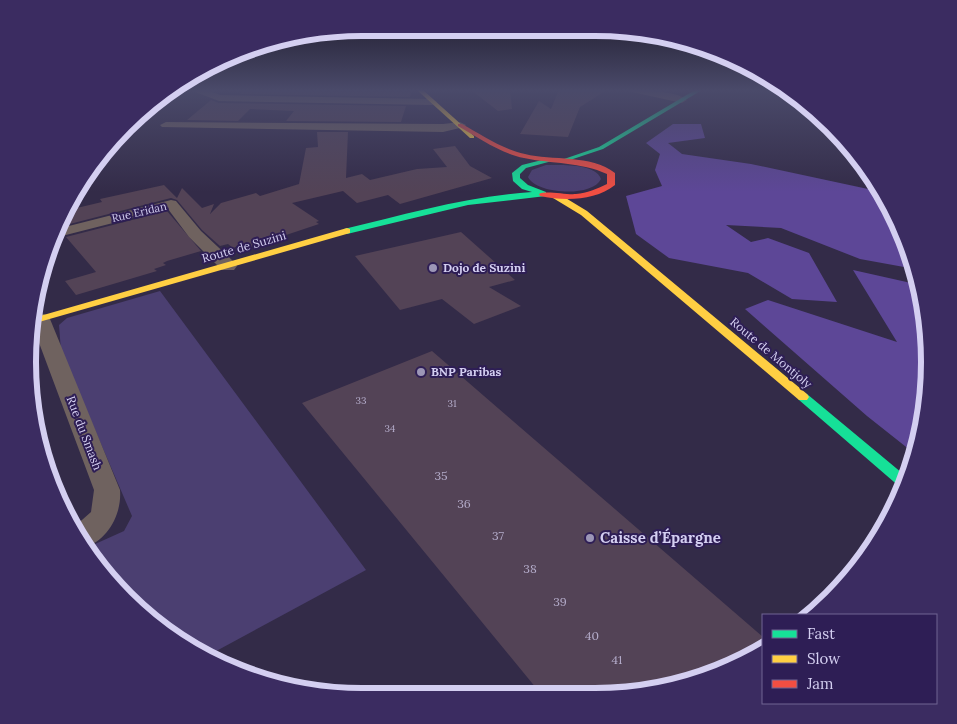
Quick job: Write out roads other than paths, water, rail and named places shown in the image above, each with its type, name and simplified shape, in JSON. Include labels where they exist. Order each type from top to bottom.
[{"type":"main road","points":[[563,160],[592,152],[642,124]]},
{"type":"main road","points":[[460,125],[489,141],[522,155],[550,160],[589,163],[611,174]]},
{"type":"main road","points":[[460,125],[475,140],[516,168],[516,176],[522,186],[542,194],[556,196],[576,196],[604,190]]},
{"type":"main road","points":[[611,174],[608,158],[620,137]]},
{"type":"main road","name":"Route de Suzini","points":[[463,202],[496,189],[516,176],[524,166],[550,160]]},
{"type":"main road","name":"Route de Montjoly","points":[[611,174],[611,185],[604,190],[600,197],[602,209],[618,242]]},
{"type":"main road","name":"Route de Suzini","points":[[39,319],[341,233],[463,202],[508,194],[542,194]]},
{"type":"main road","name":"Route de Montjoly","points":[[556,196],[574,206],[618,242],[899,478]]},
{"type":"street","points":[[166,125],[443,128],[460,125]]},
{"type":"street","name":"Rue Eridan","points":[[63,232],[171,204],[195,234],[228,266]]},
{"type":"street","name":"Rue du Smash","points":[[38,326],[107,490],[106,514],[98,524],[85,533]]},
{"type":"place","name":"Dojo de Suzini","points":[[433,268]]},
{"type":"place","name":"BNP Paribas","points":[[421,372]]},
{"type":"place","name":"Caisse d’Épargne","points":[[590,538]]}]
